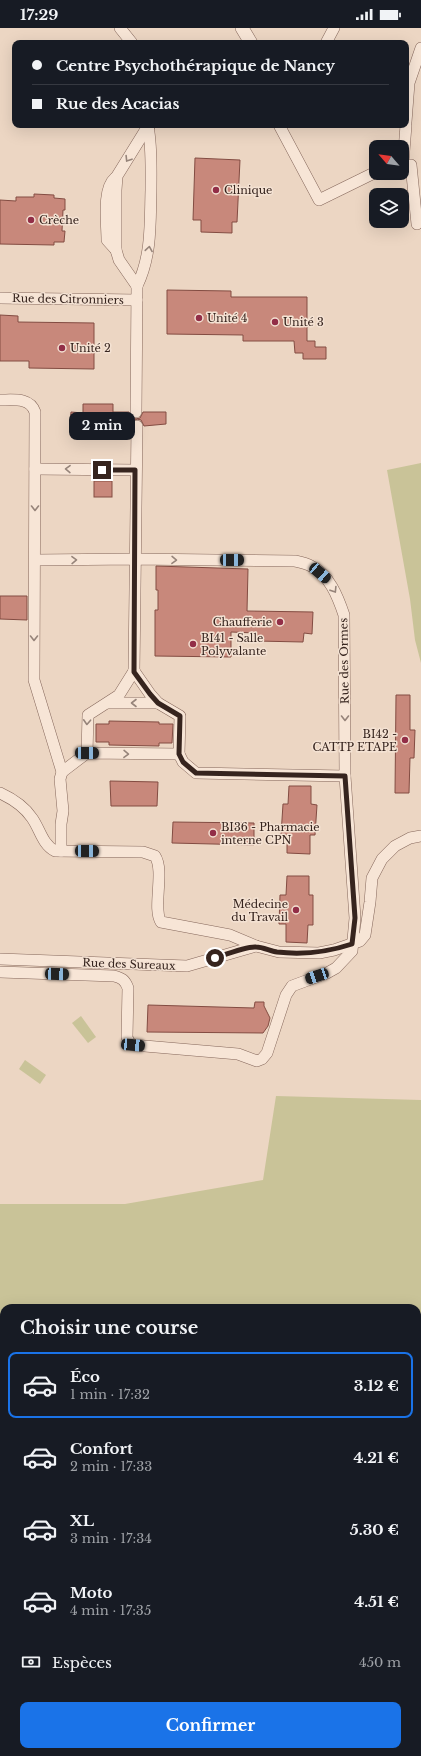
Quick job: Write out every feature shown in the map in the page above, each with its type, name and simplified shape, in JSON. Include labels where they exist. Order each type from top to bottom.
[{"type":"street","points":[[120,28],[130,40]]},
{"type":"street","points":[[328,40],[334,28]]},
{"type":"street","points":[[240,40],[242,29]]},
{"type":"street","points":[[242,29],[249,40]]},
{"type":"street","points":[[409,83],[421,48]]},
{"type":"street","points":[[137,286],[119,260],[116,250],[117,176],[146,128]]},
{"type":"street","points":[[136,412],[137,286],[144,272],[150,238],[151,144],[148,128]]},
{"type":"street","points":[[281,128],[319,200],[369,175]]},
{"type":"street","points":[[406,128],[407,140]]},
{"type":"street","points":[[409,165],[417,224]]},
{"type":"street","name":"Rue des Citronniers","points":[[0,298],[137,300]]},
{"type":"street","points":[[0,400],[22,400],[33,408],[36,426],[34,680],[62,772],[61,850]]},
{"type":"street","points":[[87,753],[88,715],[109,703],[119,695],[134,672],[136,426]]},
{"type":"street","points":[[35,469],[135,470]]},
{"type":"street","name":"Rue des Ormes","points":[[35,560],[135,559],[295,561],[312,566],[327,580],[338,597],[344,615],[345,776],[355,918],[352,944]]},
{"type":"street","points":[[134,672],[158,703],[180,716],[179,754],[183,762],[196,773],[345,776]]},
{"type":"street","points":[[109,703],[158,703]]},
{"type":"street","points":[[62,772],[87,753],[179,754]]},
{"type":"street","points":[[0,793],[15,800],[26,810],[33,819],[49,848],[55,851],[143,852],[155,856],[159,866],[158,914],[160,922],[230,935],[269,951],[319,953],[334,950],[360,941],[365,935],[372,878],[382,859],[395,846],[410,838],[421,836]]},
{"type":"street","points":[[0,972],[114,976],[121,978],[126,982],[128,988],[126,1037],[133,1045],[238,1054],[257,1061],[262,1059],[267,1053],[286,995],[292,986],[327,973],[336,968],[352,951],[352,944]]},
{"type":"street","name":"Rue des Sureaux","points":[[0,958],[187,966],[256,946]]},
{"type":"shaded area","points":[[421,463],[421,663],[415,640],[410,599],[387,470]]},
{"type":"shaded area","points":[[81,1016],[96,1037],[88,1043],[72,1023]]},
{"type":"shaded area","points":[[25,1060],[46,1075],[40,1084],[19,1069]]},
{"type":"shaded area","points":[[276,1096],[421,1100],[421,1304],[0,1304],[0,1204],[125,1204],[263,1180]]},
{"type":"building","name":"Clinique","points":[[195,158],[240,160],[237,222],[232,222],[232,233],[201,232],[201,220],[193,220]]},
{"type":"building","name":"Crèche","points":[[34,194],[54,195],[54,198],[65,199],[62,231],[65,231],[64,242],[54,242],[54,245],[0,244],[0,200],[16,201],[16,197],[34,197]]},
{"type":"building","points":[[167,290],[231,291],[231,297],[307,297],[307,341],[315,341],[315,347],[326,347],[326,359],[303,359],[303,353],[295,353],[294,341],[243,341],[243,335],[167,334]]},
{"type":"building","name":"Unité 2","points":[[0,315],[18,316],[18,322],[94,323],[94,369],[29,368],[29,361],[0,361]]},
{"type":"building","points":[[83,404],[113,404],[113,412],[129,412],[130,416],[136,419],[140,418],[143,412],[166,412],[166,424],[144,426],[141,420],[137,419],[131,422],[130,426],[70,425],[71,412],[83,413]]},
{"type":"building","points":[[94,481],[112,481],[112,497],[94,497]]},
{"type":"building","points":[[156,566],[248,569],[247,611],[313,612],[312,634],[304,633],[303,642],[256,641],[256,633],[231,632],[231,657],[155,656],[155,610],[158,610]]},
{"type":"building","points":[[0,596],[27,596],[27,620],[0,619]]},
{"type":"building","name":"BI42 - CATTP ETAPE","points":[[396,695],[410,695],[410,730],[415,730],[414,758],[410,758],[409,793],[395,793]]},
{"type":"building","points":[[109,721],[159,722],[159,724],[173,724],[172,743],[159,743],[159,746],[109,745],[109,742],[96,742],[96,724],[109,724]]},
{"type":"building","points":[[110,781],[158,782],[157,806],[111,806]]},
{"type":"building","points":[[289,786],[311,786],[311,804],[317,805],[315,835],[310,835],[310,854],[287,853],[287,835],[281,835],[283,804],[288,804]]},
{"type":"building","name":"BI36 - Pharmacie interne CPN","points":[[173,822],[254,823],[254,845],[172,843]]},
{"type":"building","name":"Médecine du Travail","points":[[287,876],[309,876],[309,895],[313,895],[313,925],[308,925],[307,943],[286,942],[286,924],[279,924],[280,895],[286,895]]},
{"type":"building","points":[[255,1002],[264,1002],[264,1006],[270,1018],[268,1026],[263,1033],[147,1032],[148,1005],[254,1008]]},
{"type":"place","name":"Clinique","points":[[216,190]]},
{"type":"place","name":"Crèche","points":[[31,220]]},
{"type":"place","name":"Unité 4","points":[[199,318]]},
{"type":"place","name":"Unité 3","points":[[275,322]]},
{"type":"place","name":"Unité 2","points":[[62,348]]},
{"type":"place","name":"Chaufferie","points":[[280,622]]},
{"type":"place","name":"BI41 - Salle Polyvalante","points":[[193,644]]},
{"type":"place","name":"BI42 - CATTP ETAPE","points":[[405,740]]},
{"type":"place","name":"BI36 - Pharmacie interne CPN","points":[[213,833]]},
{"type":"place","name":"Médecine du Travail","points":[[296,910]]},
{"type":"route","points":[[102,470],[135,470],[134,672],[158,703],[180,716],[179,754],[183,762],[196,773],[323,777],[345,776],[355,918],[352,944],[319,953],[269,951],[256,946],[215,958]]}]
